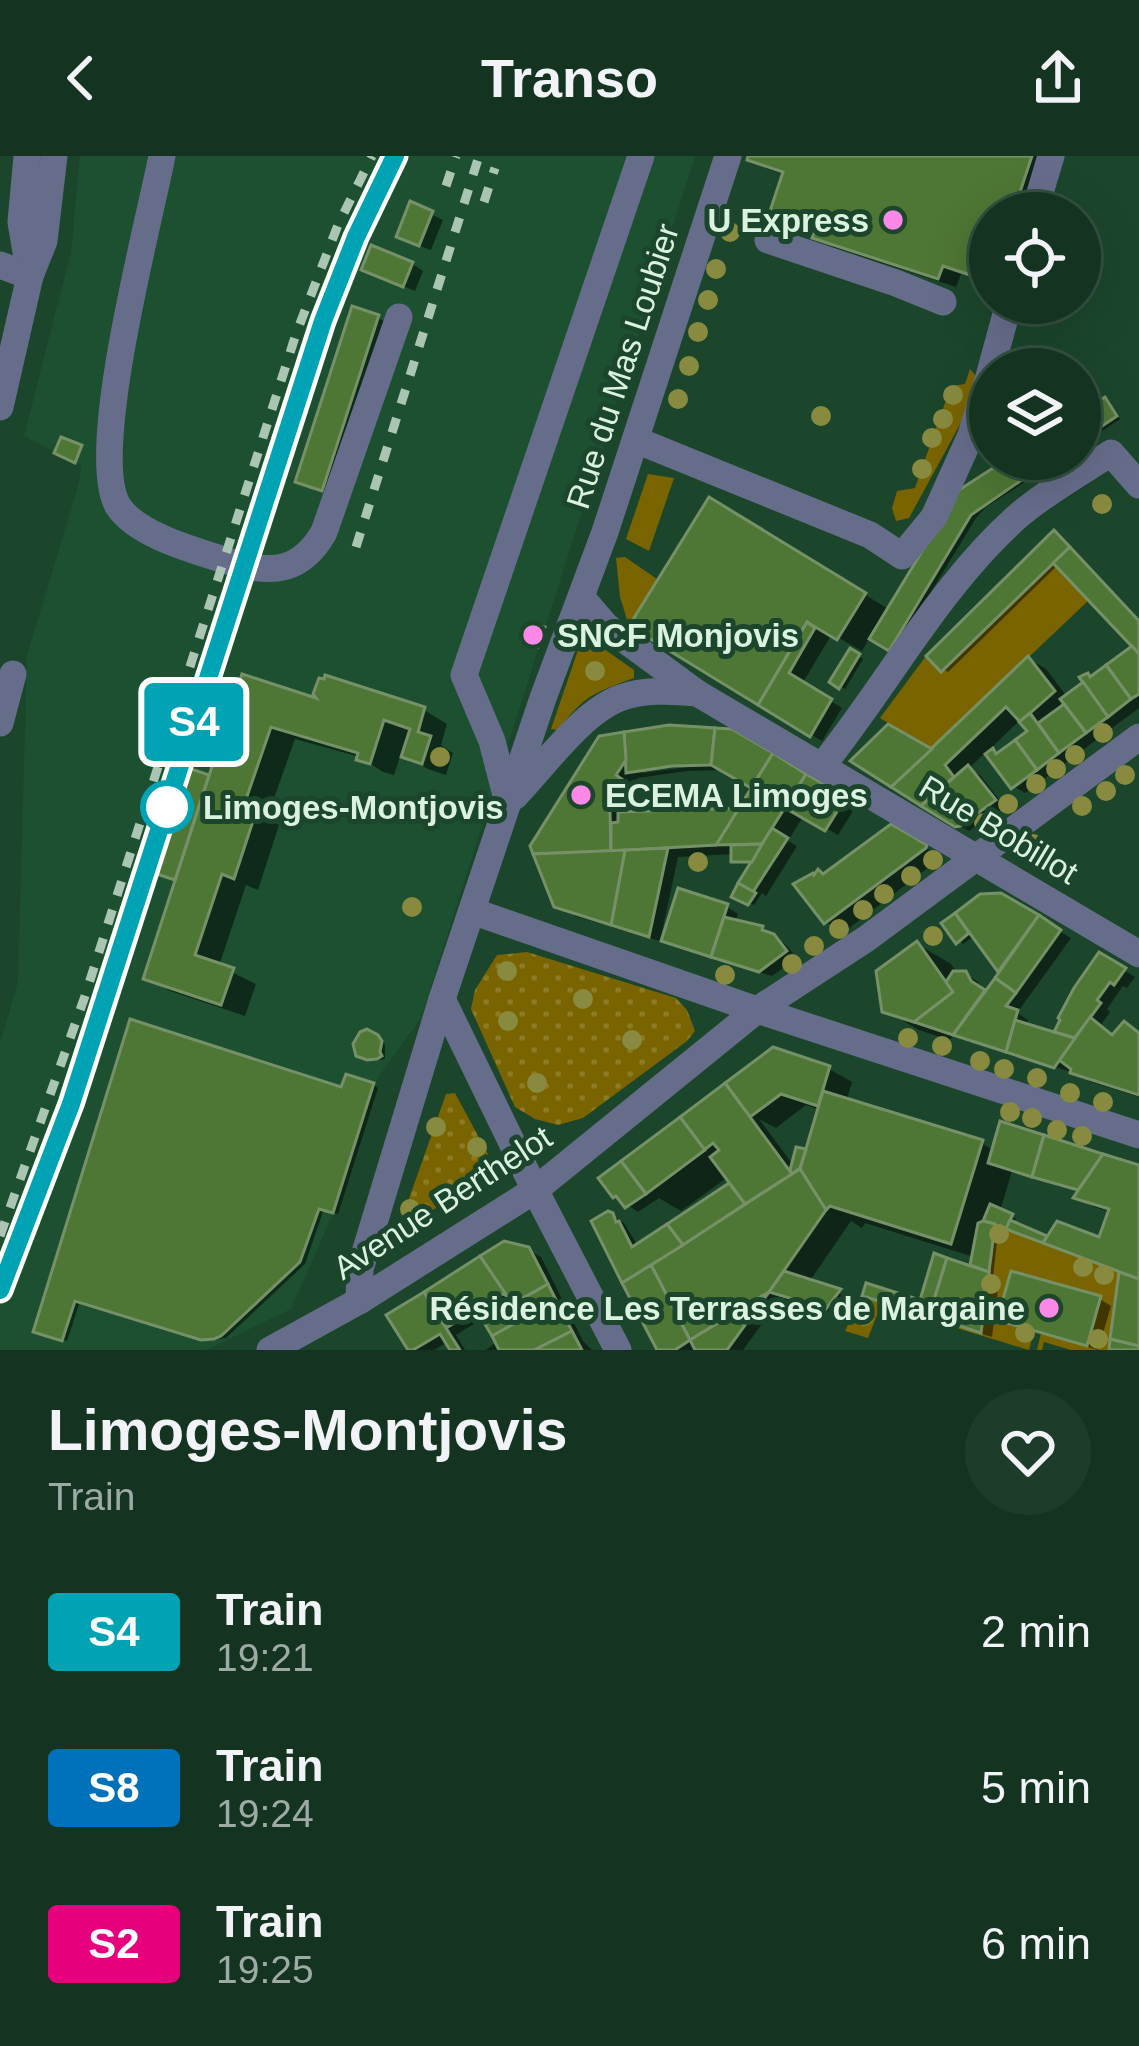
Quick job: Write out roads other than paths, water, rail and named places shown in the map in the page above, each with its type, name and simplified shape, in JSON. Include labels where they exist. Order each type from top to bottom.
[{"type":"street","points":[[27,156],[21,222],[30,276]]},
{"type":"street","points":[[0,407],[30,276],[44,241],[54,156]]},
{"type":"street","points":[[162,156],[110,421],[112,488],[119,508],[132,520],[169,540],[244,566],[287,567],[304,559],[325,532],[399,317]]},
{"type":"street","points":[[508,803],[493,741],[464,675],[641,156]]},
{"type":"street","name":"Rue du Mas Loubier","points":[[359,1301],[360,1269],[442,999],[636,440],[728,156]]},
{"type":"street","points":[[1040,192],[1051,156]]},
{"type":"street","points":[[768,240],[943,302]]},
{"type":"street","points":[[0,265],[30,276]]},
{"type":"street","points":[[636,440],[870,535],[902,556],[934,517],[969,439]]},
{"type":"street","points":[[822,766],[968,567],[1018,516],[1111,453],[1139,485]]},
{"type":"street","name":"Rue Bobillot","points":[[582,598],[606,626],[697,693],[1139,954]]},
{"type":"street","points":[[0,723],[13,674]]},
{"type":"street","points":[[508,803],[588,718],[621,697],[697,693]]},
{"type":"street","name":"Avenue Berthelot","points":[[270,1350],[359,1301],[535,1190],[757,1010],[866,939],[1139,737]]},
{"type":"street","points":[[472,911],[1139,1136]]},
{"type":"street","points":[[442,999],[619,1350]]},
{"type":"railway","points":[[0,1236],[84,999],[296,334],[338,225],[372,156]]},
{"type":"railway","points":[[0,1290],[71,1104],[323,321],[395,156]]},
{"type":"railway","points":[[446,186],[456,156]]},
{"type":"railway","points":[[356,547],[479,156]]},
{"type":"railway","points":[[484,202],[495,168]]},
{"type":"train","name":"S4","points":[[0,1290],[71,1104],[323,321],[395,156]]},
{"type":"place","name":"U Express","points":[[893,220]]},
{"type":"place","name":"SNCF Monjovis","points":[[533,635]]},
{"type":"place","name":"ECEMA Limoges","points":[[581,795]]},
{"type":"place","name":"Limoges-Montjovis","points":[[167,807]]},
{"type":"place","name":"Résidence Les Terrasses de Margaine","points":[[1049,1308]]}]
